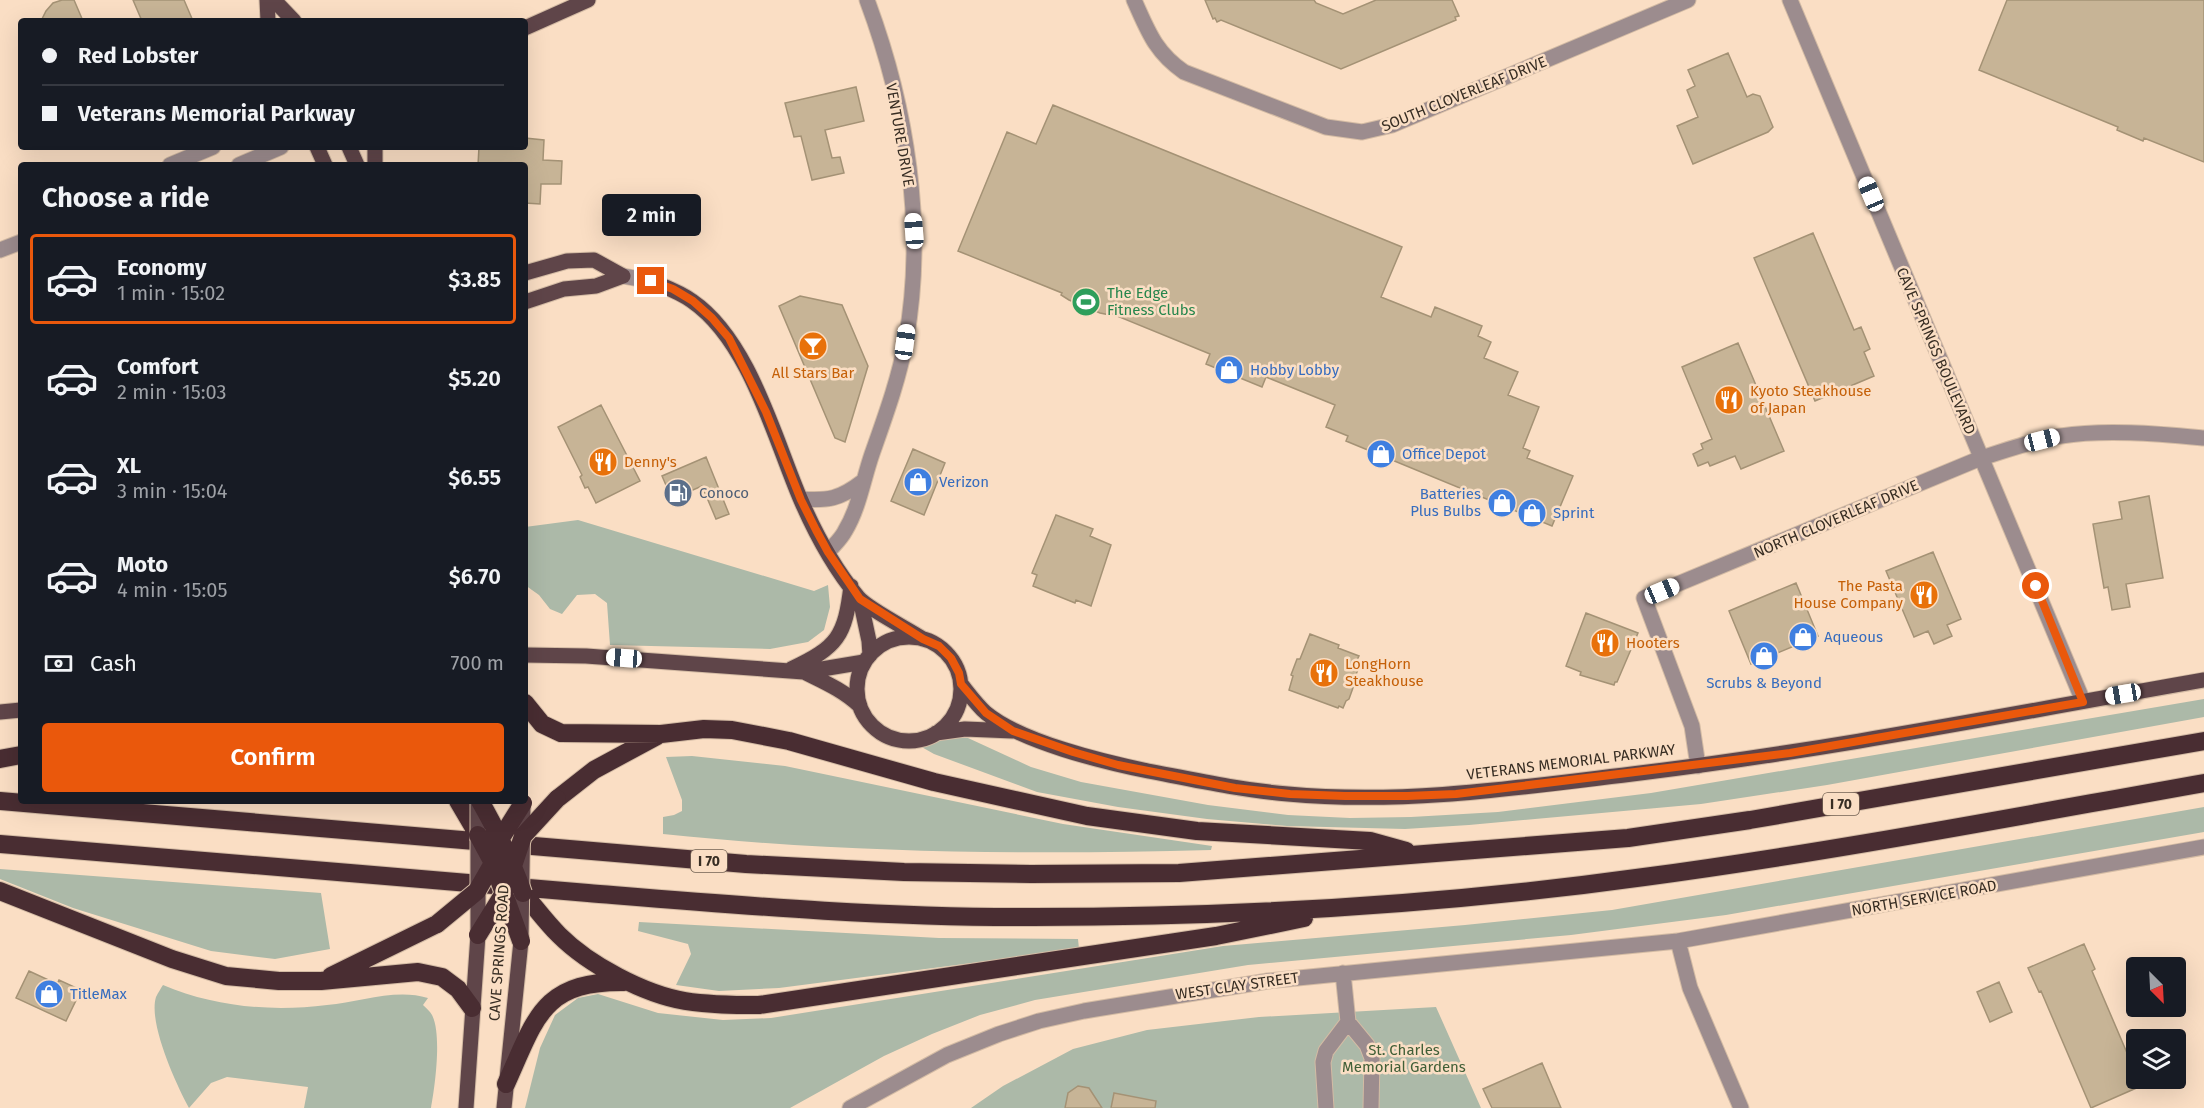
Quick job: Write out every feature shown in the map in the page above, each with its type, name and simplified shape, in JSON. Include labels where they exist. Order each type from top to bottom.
[{"type":"highway","points":[[528,707],[542,724],[561,733],[661,734],[704,729],[732,730],[789,741],[945,785],[1087,816],[1197,831],[1370,841],[1420,854]]},
{"type":"highway","points":[[477,935],[504,893],[523,836],[557,799],[594,770],[661,734]]},
{"type":"highway","name":"I 70","points":[[36,804],[746,864],[904,872],[1179,873],[1628,837],[1739,822],[2204,741]]},
{"type":"highway","points":[[0,759],[18,756]]},
{"type":"highway","points":[[0,844],[719,904],[901,914],[1042,917],[1191,915],[1358,906],[1539,890],[1709,868],[2204,783]]},
{"type":"highway","name":"I 70","points":[[0,801],[18,803]]},
{"type":"highway","points":[[460,804],[493,863],[521,941]]},
{"type":"highway","points":[[481,804],[501,838],[523,893],[560,936],[602,968],[632,982],[683,1000],[722,1006],[759,1005],[1216,936],[1358,906]]},
{"type":"highway","points":[[321,981],[437,924],[477,891],[493,863],[501,838],[522,804]]},
{"type":"highway","points":[[0,891],[172,959],[226,976],[279,981],[321,981],[418,972],[442,977],[458,989],[472,1008]]},
{"type":"highway","points":[[506,1084],[535,1020],[548,1005],[565,992],[583,985],[602,982],[632,982]]},
{"type":"main road","points":[[267,0],[268,18]]},
{"type":"main road","points":[[274,0],[291,18]]},
{"type":"main road","points":[[528,27],[588,0]]},
{"type":"main road","points":[[528,272],[567,261],[594,260],[623,276]]},
{"type":"main road","points":[[528,301],[549,292],[596,286],[623,276]]},
{"type":"main road","points":[[651,281],[673,289],[693,301],[729,338],[766,412],[801,500],[828,552],[860,599],[923,639],[939,646],[951,658],[959,673],[961,684],[958,707],[949,722],[936,734]]},
{"type":"main road","points":[[787,671],[817,657],[834,642],[847,618],[850,586]]},
{"type":"main road","points":[[860,599],[869,641],[867,659]]},
{"type":"main road","points":[[923,639],[906,637],[890,641],[875,649],[867,659],[858,678],[857,696],[872,726],[886,736],[903,741],[920,740],[936,734],[965,729],[1013,731]]},
{"type":"main road","points":[[528,656],[586,656],[804,672],[867,659]]},
{"type":"main road","points":[[804,672],[832,685],[860,706]]},
{"type":"main road","name":"VETERANS MEMORIAL PARKWAY","points":[[961,684],[986,713],[1013,731],[1118,765],[1235,788],[1290,794],[1407,796],[1456,794],[1801,752],[2204,680]]},
{"type":"main road","points":[[0,712],[18,710]]},
{"type":"main road","name":"CAVE SPRINGS ROAD","points":[[466,1108],[477,935],[479,804]]},
{"type":"main road","name":"CAVE SPRINGS ROAD","points":[[504,1108],[521,941],[523,804]]},
{"type":"street","name":"VENTURE DRIVE","points":[[828,552],[844,533],[856,509],[862,482],[892,394],[905,342],[914,266],[914,231],[906,150],[884,51],[867,0]]},
{"type":"street","name":"SOUTH CLOVERLEAF DRIVE","points":[[1134,0],[1159,51],[1170,63],[1184,72],[1326,127],[1362,132],[1392,124],[1688,0]]},
{"type":"street","name":"CAVE SPRINGS BOULEVARD","points":[[1790,0],[2083,702]]},
{"type":"street","points":[[177,162],[206,150]]},
{"type":"street","points":[[245,162],[274,150]]},
{"type":"street","points":[[0,250],[18,243]]},
{"type":"street","points":[[623,276],[651,281]]},
{"type":"street","name":"NORTH CLOVERLEAF DRIVE","points":[[1698,766],[1692,726],[1644,598],[1981,458],[2022,445],[2061,436],[2096,433],[2204,438]]},
{"type":"street","points":[[801,500],[833,499],[847,494],[862,482]]},
{"type":"street","name":"NORTH SERVICE ROAD","points":[[1644,945],[1678,941],[2204,847]]},
{"type":"street","points":[[1678,941],[1690,988],[1741,1108]]},
{"type":"street","name":"WEST CLAY STREET","points":[[850,1108],[947,1055],[1039,1021],[1084,1011],[1216,988],[1343,973],[1644,945]]},
{"type":"street","points":[[1343,973],[1348,1022],[1367,1044],[1372,1058],[1371,1108]]},
{"type":"street","points":[[1326,1108],[1323,1062],[1326,1051],[1348,1022]]},
{"type":"green space","points":[[578,520],[814,591],[828,585],[830,607],[824,630],[808,642],[770,649],[610,645],[607,603],[595,594],[577,595],[562,614],[550,609],[539,595],[528,587],[528,527]]},
{"type":"green space","points":[[2204,699],[2204,717],[1827,785],[1701,804],[1405,829],[1287,826],[1207,819],[1118,807],[1037,792],[934,754],[911,741],[944,736],[968,738],[1031,767],[1081,782],[1208,805],[1288,815],[1350,818],[1411,817],[1498,812],[1651,793]]},
{"type":"green space","points":[[692,756],[785,766],[1063,824],[1212,846],[1211,850],[1142,852],[936,851],[799,845],[663,834],[663,817],[682,811],[682,800],[666,757]]},
{"type":"green space","points":[[2204,807],[2204,832],[1726,915],[1571,935],[1248,965],[1035,1000],[980,1015],[932,1034],[884,1056],[790,1108],[525,1108],[540,1048],[555,1015],[578,998],[598,994],[658,1013],[723,1020],[771,1018],[1223,946],[1612,910]]},
{"type":"green space","points":[[0,869],[321,893],[330,949],[275,959],[211,951],[73,908],[0,879]]},
{"type":"green space","points":[[639,922],[939,938],[1078,939],[1079,949],[779,988],[719,991],[676,985],[691,954],[688,944],[638,931]]},
{"type":"green space","points":[[163,985],[223,1003],[265,1008],[327,1005],[403,994],[428,998],[423,1005],[431,1014],[437,1035],[436,1074],[431,1108],[304,1108],[308,1087],[227,1077],[211,1083],[189,1108],[159,1037],[155,1008],[156,997]]},
{"type":"green space","name":"St. Charles Memorial Gardens","points":[[1436,1007],[1481,1108],[971,1108],[1003,1086],[1073,1049],[1147,1030],[1259,1017]]},
{"type":"building","points":[[74,0],[82,18],[42,18],[53,3]]},
{"type":"building","points":[[133,0],[184,0],[192,18],[141,18]]},
{"type":"building","points":[[1205,0],[1314,0],[1316,3],[1343,14],[1376,0],[1452,0],[1459,16],[1455,17],[1456,20],[1341,69],[1221,20],[1217,22],[1215,18],[1213,19]]},
{"type":"building","points":[[2007,0],[2204,0],[2204,162],[2144,138],[2143,141],[2117,130],[2118,127],[1979,70]]},
{"type":"building","points":[[1728,53],[1747,97],[1753,94],[1760,96],[1773,127],[1768,132],[1693,164],[1677,126],[1698,117],[1687,90],[1695,86],[1688,70]]},
{"type":"building","points":[[856,87],[864,121],[825,130],[832,158],[840,157],[844,173],[812,180],[801,136],[794,137],[785,103]]},
{"type":"building","points":[[1053,105],[1402,247],[1381,297],[1431,317],[1435,307],[1482,326],[1478,336],[1491,342],[1484,358],[1518,372],[1508,395],[1539,407],[1523,448],[1530,451],[1527,458],[1573,476],[1552,526],[1346,441],[1348,436],[1326,427],[1335,405],[1266,377],[1262,387],[1206,364],[1210,354],[1110,313],[1110,315],[1100,313],[1069,300],[1061,295],[1062,293],[958,251],[1007,132],[1036,144]]},
{"type":"building","points":[[528,138],[544,140],[543,160],[562,161],[561,184],[541,184],[540,204],[528,203],[528,162],[478,162],[479,150],[528,150]]},
{"type":"building","points":[[1813,233],[1854,330],[1861,327],[1870,349],[1864,352],[1874,376],[1815,401],[1754,258]]},
{"type":"building","points":[[800,296],[842,305],[868,366],[845,442],[835,438],[779,306]]},
{"type":"building","name":"Kyoto Steakhouse of Japan","points":[[1738,343],[1784,451],[1741,469],[1735,456],[1710,466],[1708,462],[1698,466],[1693,454],[1703,449],[1701,444],[1712,439],[1682,367]]},
{"type":"building","name":"Denny's","points":[[601,405],[640,481],[596,503],[588,487],[585,488],[580,477],[582,475],[558,427]]},
{"type":"building","name":"Verizon","points":[[913,449],[945,463],[924,515],[891,501]]},
{"type":"building","name":"Conoco","points":[[706,457],[729,514],[716,519],[702,486],[672,499],[662,476]]},
{"type":"building","points":[[2149,496],[2163,578],[2126,584],[2130,607],[2112,610],[2108,587],[2104,588],[2093,524],[2122,519],[2119,502]]},
{"type":"building","points":[[1056,515],[1093,529],[1090,536],[1111,545],[1091,606],[1076,600],[1075,603],[1033,586],[1037,575],[1032,573]]},
{"type":"building","name":"The Pasta House Company","points":[[1933,552],[1961,619],[1947,625],[1952,636],[1934,644],[1928,631],[1914,637],[1886,571]]},
{"type":"building","points":[[1796,583],[1818,636],[1751,664],[1729,611]]},
{"type":"building","name":"Hooters","points":[[1586,613],[1638,633],[1614,685],[1580,675],[1581,672],[1566,666]]},
{"type":"building","name":"LongHorn Steakhouse","points":[[1310,634],[1339,645],[1338,648],[1359,656],[1356,662],[1360,664],[1352,685],[1354,685],[1343,708],[1289,690],[1293,676],[1291,675],[1297,659],[1300,659]]},
{"type":"building","points":[[2084,944],[2095,969],[2092,971],[2126,1051],[2126,1089],[2134,1089],[2091,1108],[2041,991],[2039,992],[2028,968]]},
{"type":"building","name":"TitleMax","points":[[29,971],[57,984],[59,980],[81,990],[66,1021],[16,998]]},
{"type":"building","points":[[1999,982],[2012,1012],[1990,1022],[1977,992]]},
{"type":"building","points":[[1542,1063],[1561,1108],[1492,1108],[1483,1089]]},
{"type":"building","points":[[1078,1086],[1089,1088],[1102,1108],[1065,1108],[1068,1093]]},
{"type":"building","points":[[1114,1093],[1156,1101],[1155,1108],[1111,1108]]},
{"type":"place","name":"The Edge Fitness Clubs","points":[[1086,302]]},
{"type":"place","name":"All Stars Bar","points":[[813,346]]},
{"type":"place","name":"Hobby Lobby","points":[[1229,370]]},
{"type":"place","name":"Kyoto Steakhouse of Japan","points":[[1729,400]]},
{"type":"place","name":"Office Depot","points":[[1381,454]]},
{"type":"place","name":"Denny's","points":[[603,462]]},
{"type":"place","name":"Verizon","points":[[918,482]]},
{"type":"place","name":"Conoco","points":[[678,493]]},
{"type":"place","name":"Batteries Plus Bulbs","points":[[1502,503]]},
{"type":"place","name":"Sprint","points":[[1532,513]]},
{"type":"place","name":"The Pasta House Company","points":[[1924,595]]},
{"type":"place","name":"Aqueous","points":[[1803,637]]},
{"type":"place","name":"Hooters","points":[[1605,643]]},
{"type":"place","name":"Scrubs & Beyond","points":[[1764,656]]},
{"type":"place","name":"LongHorn Steakhouse","points":[[1324,673]]},
{"type":"place","name":"TitleMax","points":[[49,994]]},
{"type":"route","points":[[651,281],[673,289],[693,301],[729,338],[766,412],[801,500],[816,530],[860,599],[923,639],[939,646],[951,658],[959,673],[961,684],[986,713],[1013,731],[1118,765],[1235,788],[1290,794],[1407,796],[1456,794],[1790,753],[2083,702],[2036,586]]}]
